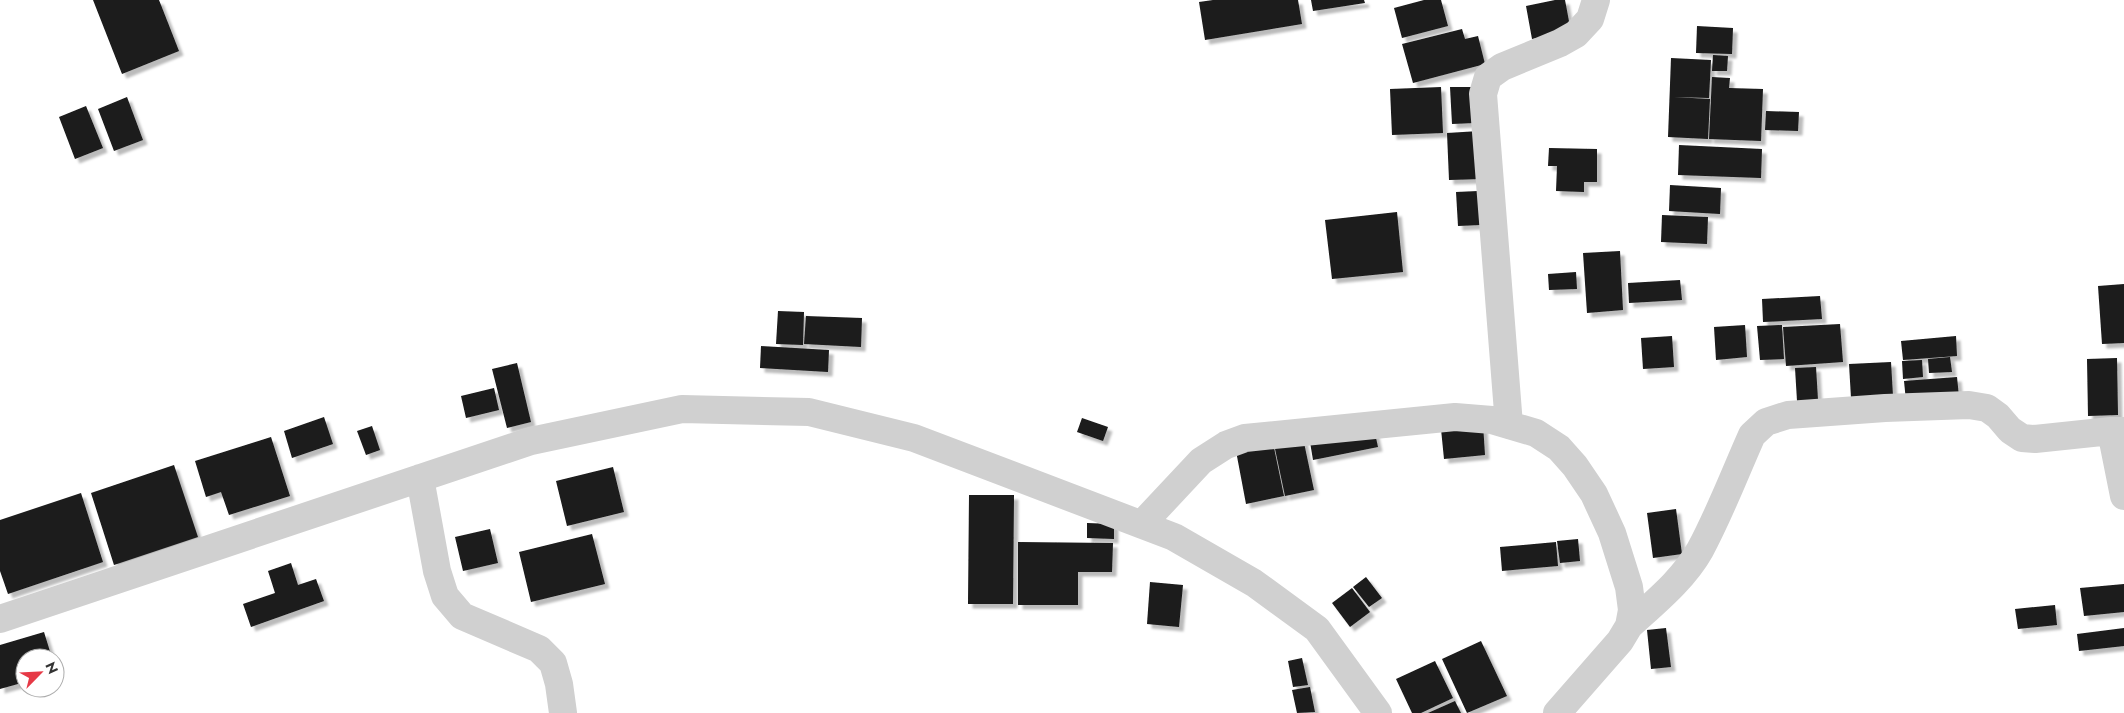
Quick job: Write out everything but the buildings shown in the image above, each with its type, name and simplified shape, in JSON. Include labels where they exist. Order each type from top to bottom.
[{"type":"street","points":[[1509,425],[1483,94],[1488,77],[1502,67],[1560,43],[1576,34],[1590,20],[1596,0]]},
{"type":"street","points":[[1557,713],[1620,642],[1629,626],[1664,594],[1685,571],[1699,551],[1752,435],[1766,422],[1788,415],[1886,408],[1969,405],[1987,408],[1998,416],[2010,430],[2022,438],[2035,439],[2117,431],[2124,496]]},
{"type":"street","points":[[0,619],[531,441],[682,409],[809,412],[914,438],[1174,537],[1254,583],[1317,630],[1378,713]]},
{"type":"street","points":[[1142,524],[1201,461],[1226,446],[1245,438],[1455,417],[1492,420],[1536,433],[1558,448],[1574,466],[1594,494],[1612,533],[1629,587],[1632,610],[1629,626]]},
{"type":"street","points":[[420,478],[437,571],[445,596],[462,616],[539,649],[553,663],[559,684],[563,713]]}]
